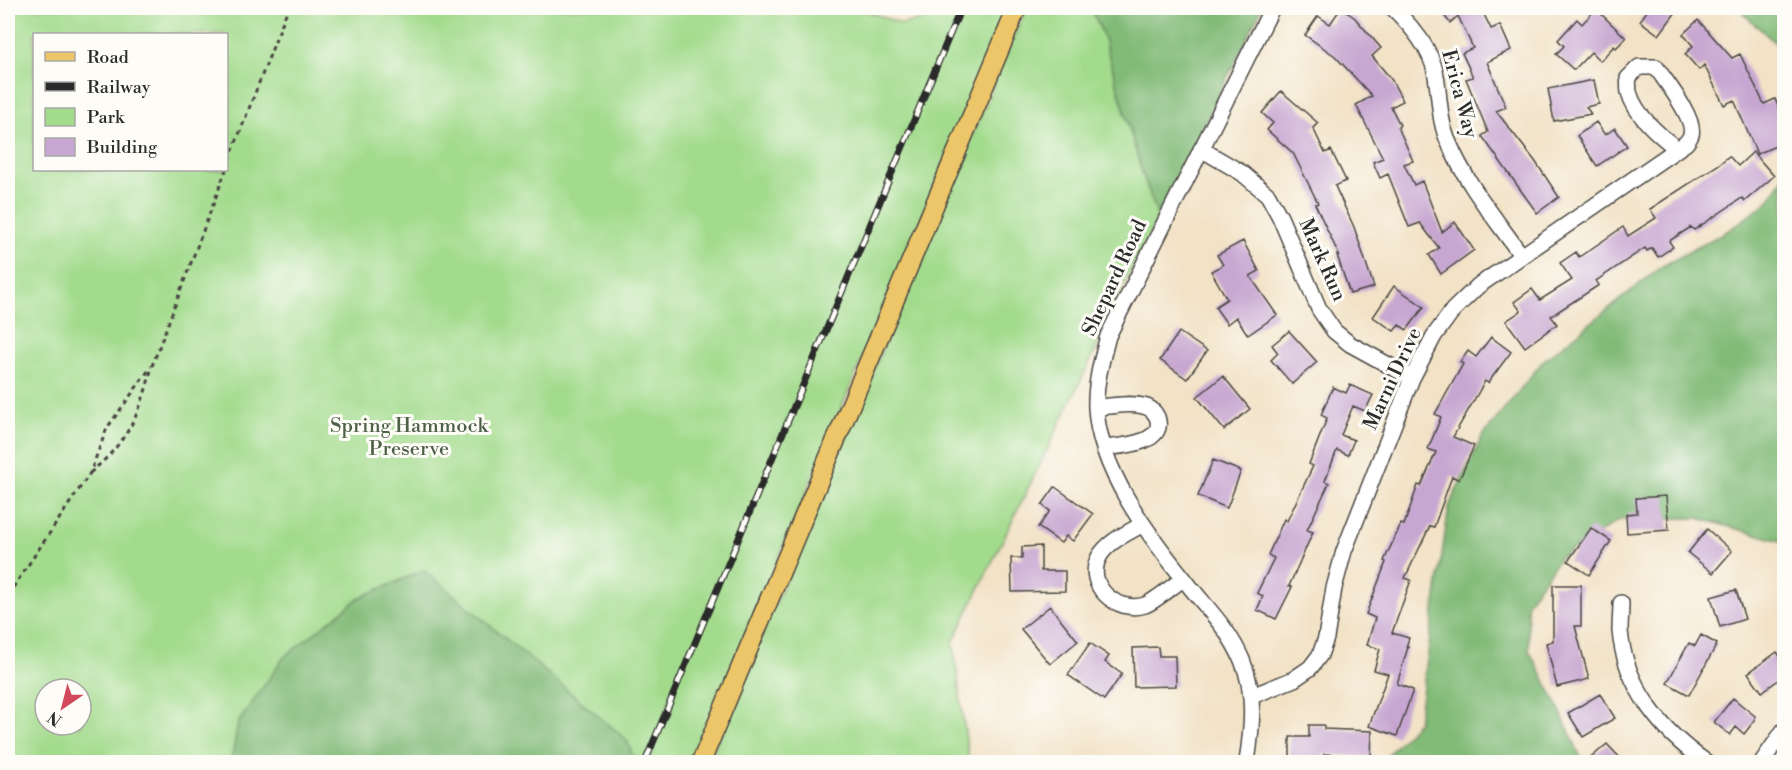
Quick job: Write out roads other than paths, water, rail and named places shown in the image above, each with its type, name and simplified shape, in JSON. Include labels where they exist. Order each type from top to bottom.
[{"type":"main road","points":[[701,762],[1017,8]]},
{"type":"street","name":"Shepard Road","points":[[1247,762],[1251,737],[1252,696],[1243,661],[1227,630],[1183,579],[1143,524],[1118,483],[1104,448],[1096,407],[1098,375],[1108,336],[1272,8]]},
{"type":"street","name":"Erica Way","points":[[1393,8],[1423,41],[1436,73],[1440,114],[1447,140],[1460,168],[1521,255]]},
{"type":"street","name":"Marni Drive","points":[[1252,696],[1294,679],[1310,668],[1320,655],[1326,638],[1334,588],[1344,551],[1412,378],[1434,336],[1453,310],[1478,286],[1686,143],[1692,134],[1690,120],[1656,67],[1639,67],[1629,78],[1629,92],[1637,109],[1653,128],[1677,149]]},
{"type":"street","name":"Mark Run","points":[[1201,149],[1242,173],[1268,195],[1280,217],[1319,309],[1334,331],[1350,344],[1412,378]]},
{"type":"street","points":[[1096,407],[1140,405],[1149,407],[1156,414],[1158,423],[1152,437],[1143,442],[1104,448]]},
{"type":"street","points":[[1143,524],[1107,546],[1098,559],[1095,571],[1100,588],[1112,602],[1127,607],[1146,605],[1183,579]]},
{"type":"street","points":[[1621,603],[1620,632],[1627,662],[1641,696],[1661,725],[1689,751],[1706,762]]},
{"type":"street","points":[[1762,762],[1785,730]]},
{"type":"railway","points":[[645,762],[961,8]]},
{"type":"park label","name":"Spring Hammock Preserve","points":[[409,438]]}]
